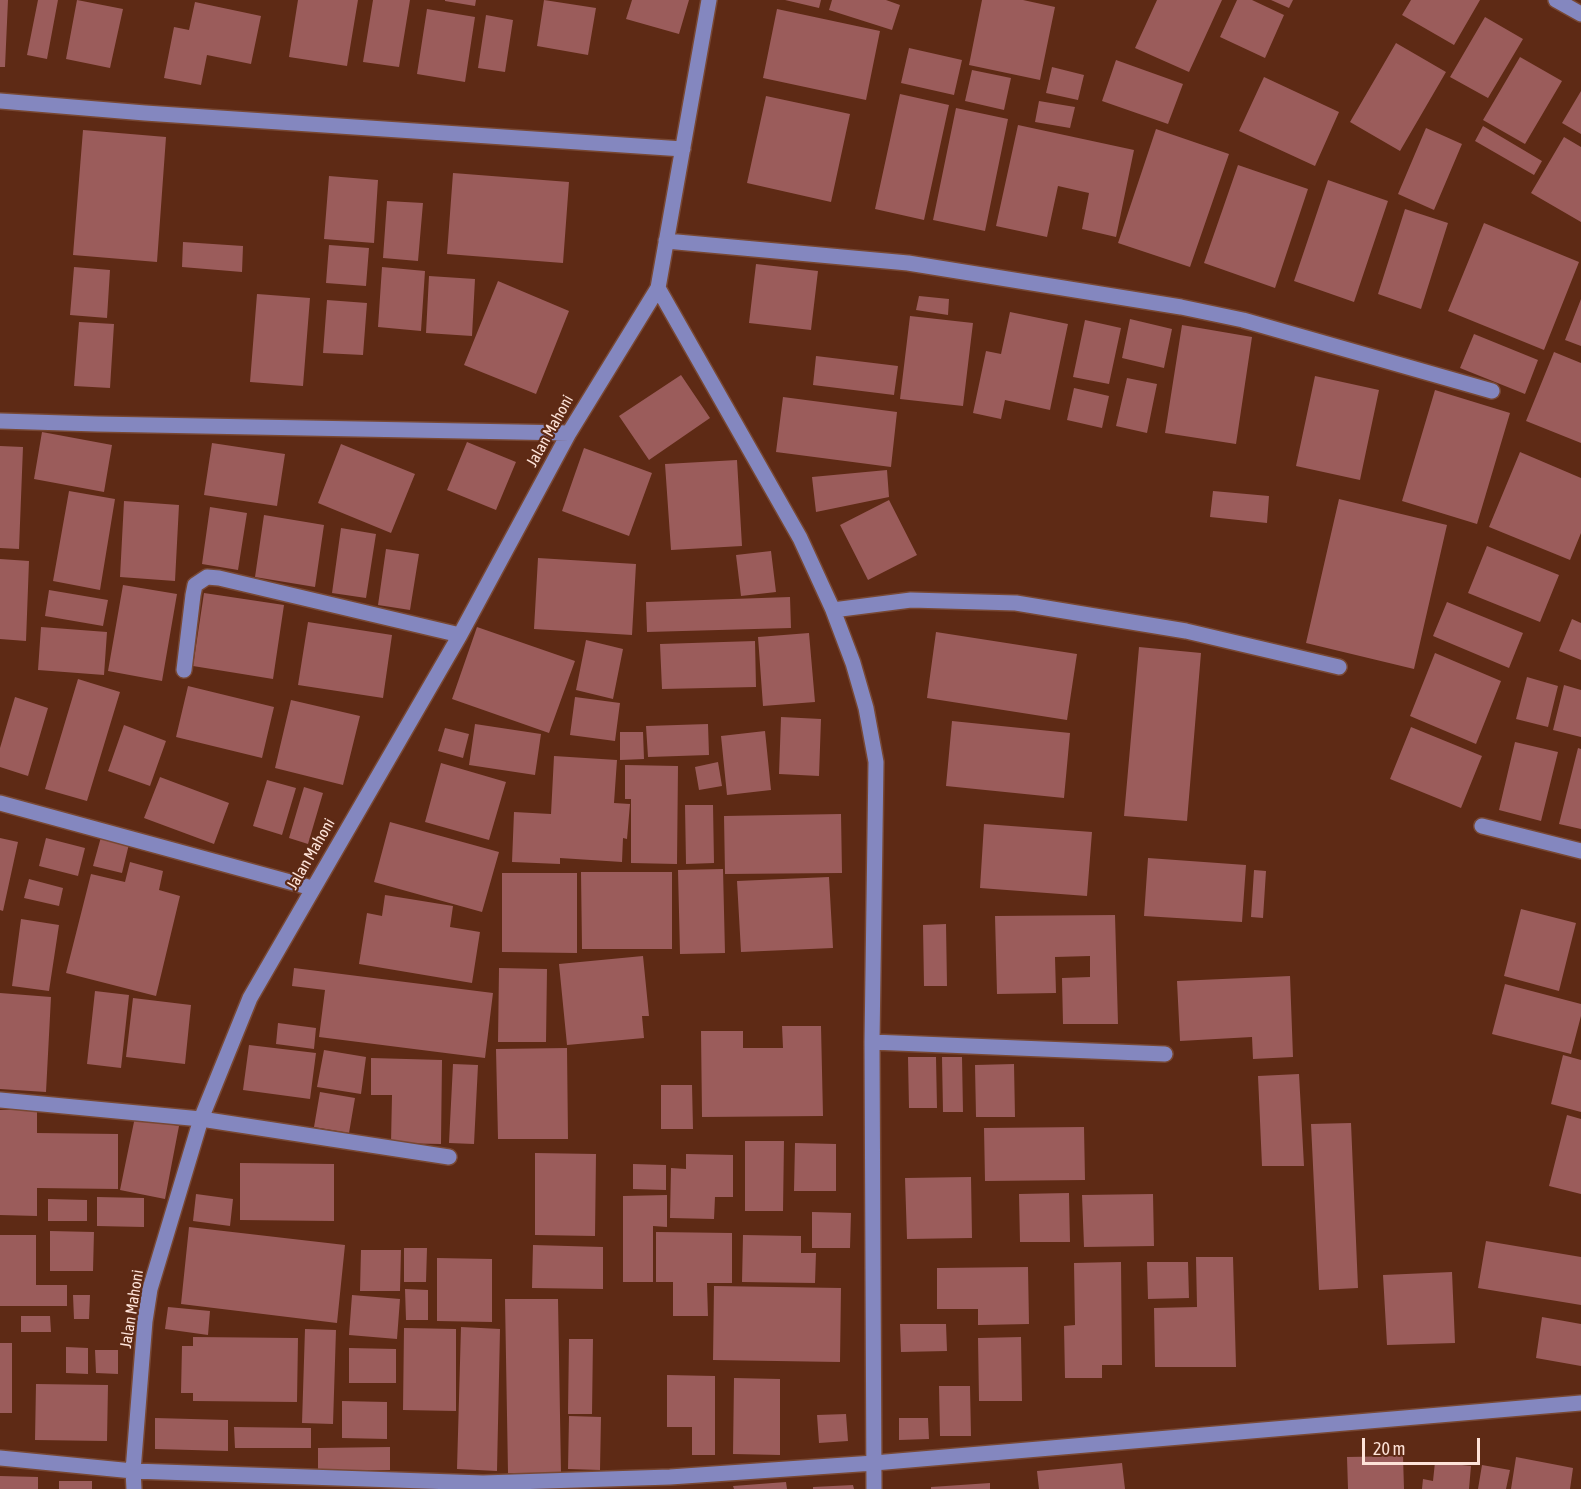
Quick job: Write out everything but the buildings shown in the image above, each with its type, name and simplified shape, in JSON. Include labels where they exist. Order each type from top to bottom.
[{"type":"street","points":[[710,0],[658,288],[801,538],[833,610],[853,663],[866,708],[876,762],[872,1042],[874,1489]]},
{"type":"street","points":[[1556,0],[1581,14]]},
{"type":"street","points":[[0,101],[145,114],[682,149]]},
{"type":"street","points":[[666,241],[908,262],[1181,307],[1243,320],[1492,391]]},
{"type":"street","name":"Jalan Mahoni","points":[[134,1489],[145,1321],[150,1289],[201,1119],[250,998],[460,635],[569,433],[658,288]]},
{"type":"street","points":[[0,421],[569,433]]},
{"type":"street","points":[[184,670],[195,585],[207,577],[460,635]]},
{"type":"street","points":[[833,610],[911,600],[1016,603],[1186,631],[1339,667]]},
{"type":"street","points":[[0,803],[312,888]]},
{"type":"street","points":[[1482,826],[1581,851]]},
{"type":"street","points":[[872,1042],[1165,1054]]},
{"type":"street","points":[[0,1100],[201,1119],[449,1157]]},
{"type":"street","points":[[0,1458],[134,1471],[483,1483],[670,1477],[874,1463],[1581,1403]]}]
